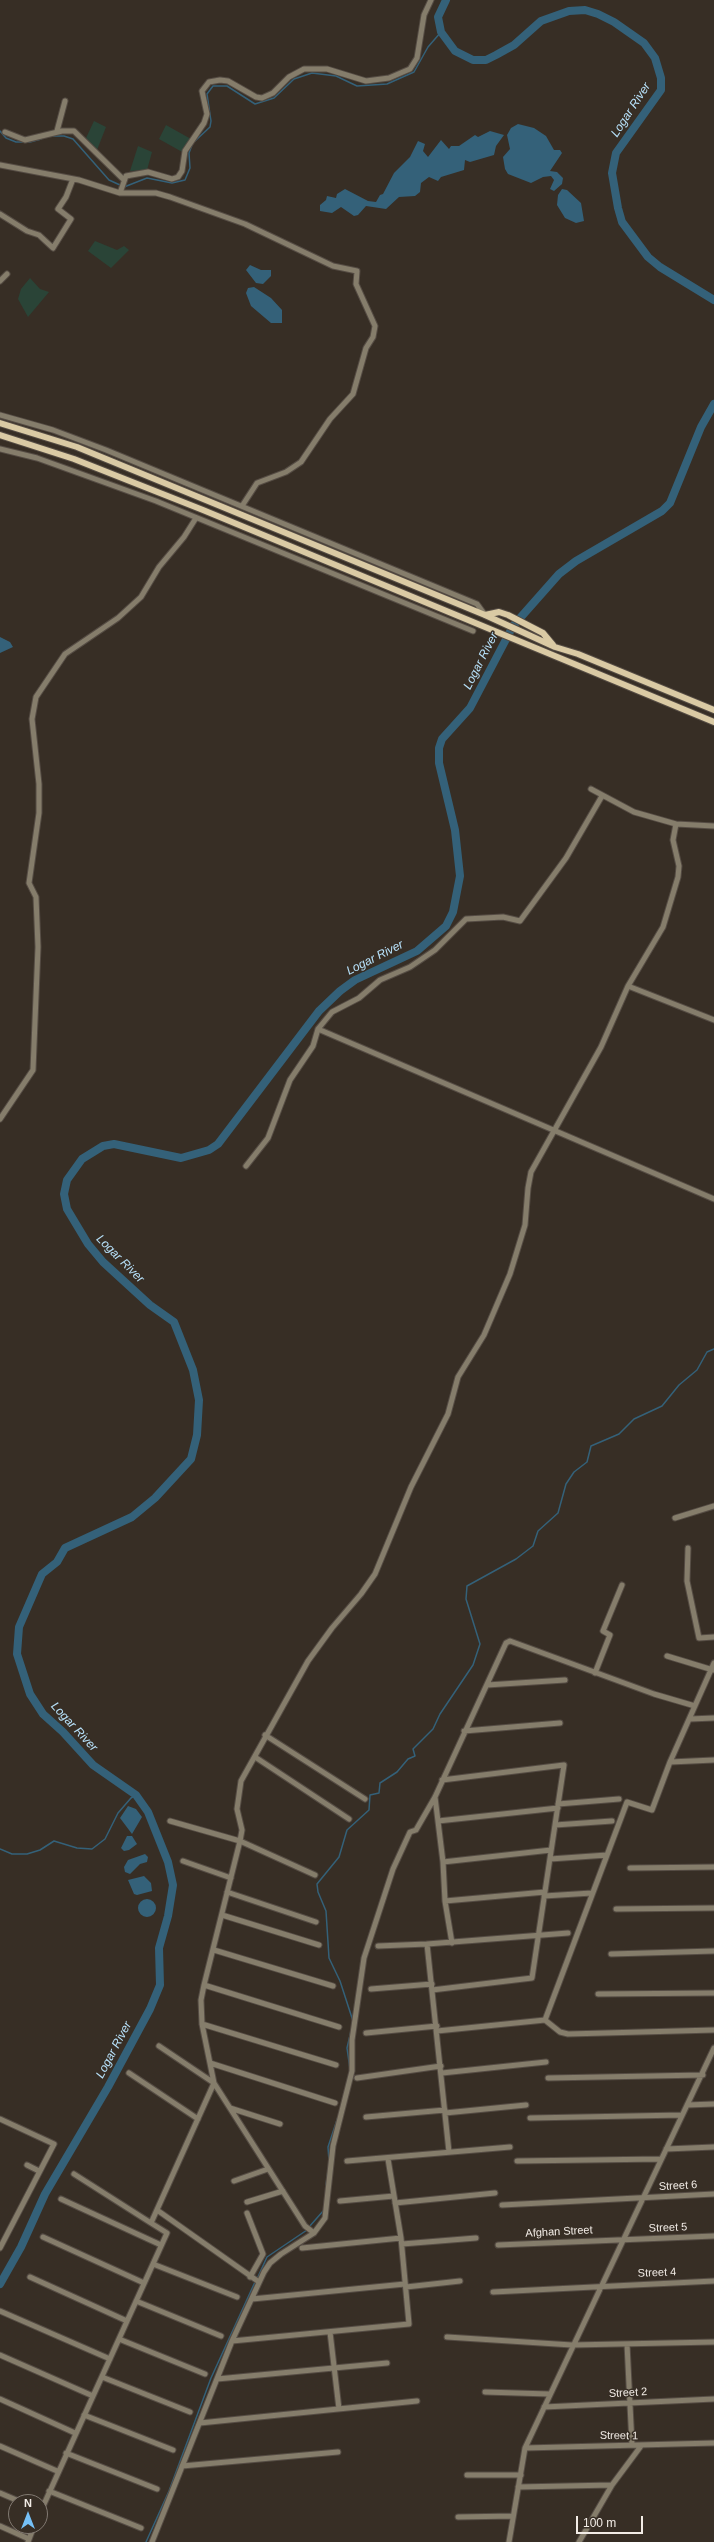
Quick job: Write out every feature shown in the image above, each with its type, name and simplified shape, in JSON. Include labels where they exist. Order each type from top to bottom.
[{"type":"main road","points":[[0,423],[77,447],[485,615],[515,630],[556,647],[578,654],[714,710]]},
{"type":"main road","points":[[0,435],[74,459],[203,510],[714,722]]},
{"type":"main road","points":[[203,510],[206,501]]},
{"type":"main road","points":[[485,615],[499,612],[508,615],[543,633],[556,647]]},
{"type":"street","points":[[120,191],[126,176],[148,172],[172,179],[178,177],[182,171],[185,151],[204,123],[207,114],[202,91],[205,85],[213,80],[228,81],[251,94],[262,98],[273,93],[289,77],[304,69],[327,69],[366,81],[376,81],[410,69],[417,58],[425,11],[431,0]]},
{"type":"street","points":[[57,132],[65,101]]},
{"type":"street","points":[[5,132],[25,140],[57,132],[74,131],[124,180]]},
{"type":"street","points":[[0,165],[73,179],[120,191],[149,192],[170,197],[245,224],[333,266],[357,271],[356,284],[375,326],[373,338],[366,348],[353,394],[330,419],[302,462],[286,472],[257,483],[242,506]]},
{"type":"street","points":[[0,214],[27,231],[39,235],[52,248],[71,219],[58,209],[66,197],[73,179]]},
{"type":"street","points":[[0,281],[8,274]]},
{"type":"street","points":[[0,415],[53,430],[106,450],[242,506],[477,604],[485,615]]},
{"type":"street","points":[[0,449],[37,458],[98,479],[473,631]]},
{"type":"street","points":[[0,1119],[33,1070],[38,947],[36,897],[29,883],[39,812],[39,784],[32,719],[36,697],[65,654],[118,618],[141,597],[159,567],[184,537],[196,518]]},
{"type":"street","points":[[591,789],[634,812],[676,824],[714,826]]},
{"type":"street","points":[[246,1166],[268,1138],[290,1080],[313,1046],[318,1029],[332,1012],[359,998],[380,980],[410,967],[435,950],[466,919],[503,917],[520,921],[566,858],[602,796]]},
{"type":"street","points":[[312,2232],[305,2226],[214,2083],[202,2024],[201,2000],[204,1985],[214,1950],[242,1830],[237,1809],[241,1781],[265,1735],[308,1661],[332,1628],[362,1594],[375,1574],[411,1487],[448,1414],[458,1377],[484,1335],[510,1274],[525,1225],[531,1172],[601,1047],[628,986],[660,933],[678,877],[679,866],[673,840],[676,824]]},
{"type":"street","points":[[628,986],[714,1020]]},
{"type":"street","points":[[318,1029],[714,1199]]},
{"type":"street","points":[[675,1518],[714,1506]]},
{"type":"street","points":[[688,1548],[687,1581],[699,1638],[714,1637]]},
{"type":"street","points":[[595,1673],[610,1635],[603,1630],[622,1585]]},
{"type":"street","points":[[152,2542],[232,2341],[252,2299],[258,2282],[270,2263],[312,2232],[325,2218],[328,2210],[333,2146],[352,2070],[352,2040],[364,1958],[393,1869],[410,1832],[416,1830],[435,1797],[464,1731],[508,1641],[595,1673],[695,1706]]},
{"type":"street","points":[[667,1656],[713,1670]]},
{"type":"street","points":[[545,2020],[627,1802],[652,1810],[670,1762],[713,1670],[714,1663]]},
{"type":"street","points":[[487,1685],[565,1680]]},
{"type":"street","points":[[690,1719],[714,1718]]},
{"type":"street","points":[[464,1731],[560,1723]]},
{"type":"street","points":[[265,1735],[365,1799]]},
{"type":"street","points":[[254,1758],[349,1819]]},
{"type":"street","points":[[670,1762],[714,1760]]},
{"type":"street","points":[[371,1989],[432,1987],[532,1978],[564,1765],[442,1780]]},
{"type":"street","points":[[435,1797],[443,1862],[445,1900],[452,1943]]},
{"type":"street","points":[[438,1821],[619,1799]]},
{"type":"street","points":[[170,1821],[240,1841],[315,1875]]},
{"type":"street","points":[[556,1824],[612,1821]]},
{"type":"street","points":[[443,1862],[551,1850]]},
{"type":"street","points":[[550,1859],[608,1855]]},
{"type":"street","points":[[183,1861],[231,1878]]},
{"type":"street","points":[[630,1868],[714,1867]]},
{"type":"street","points":[[227,1892],[316,1922]]},
{"type":"street","points":[[445,1900],[544,1894],[592,1893]]},
{"type":"street","points":[[616,1909],[714,1908]]},
{"type":"street","points":[[222,1915],[319,1945]]},
{"type":"street","points":[[378,1946],[452,1943],[568,1933]]},
{"type":"street","points":[[427,1944],[442,2073],[449,2152]]},
{"type":"street","points":[[214,1950],[333,1986]]},
{"type":"street","points":[[611,1954],[714,1950]]},
{"type":"street","points":[[204,1985],[339,2028]]},
{"type":"street","points":[[598,1994],[714,1993]]},
{"type":"street","points":[[366,2033],[545,2020],[560,2032],[568,2034],[714,2030]]},
{"type":"street","points":[[202,2024],[336,2065]]},
{"type":"street","points":[[159,2046],[214,2083]]},
{"type":"street","points":[[509,2542],[525,2448],[622,2239],[682,2115],[712,2058],[714,2048]]},
{"type":"street","points":[[442,2073],[546,2062]]},
{"type":"street","points":[[210,2063],[335,2103]]},
{"type":"street","points":[[357,2078],[441,2066]]},
{"type":"street","points":[[130,2073],[198,2119]]},
{"type":"street","points":[[548,2078],[703,2075]]},
{"type":"street","points":[[152,2223],[214,2083]]},
{"type":"street","points":[[687,2106],[714,2104]]},
{"type":"street","points":[[366,2117],[526,2105]]},
{"type":"street","points":[[230,2108],[280,2124]]},
{"type":"street","points":[[530,2118],[682,2115]]},
{"type":"street","points":[[0,2119],[54,2144],[0,2248]]},
{"type":"street","points":[[347,2161],[388,2159],[510,2147]]},
{"type":"street","points":[[666,2149],[714,2147]]},
{"type":"street","points":[[232,2341],[409,2324],[401,2241],[388,2159]]},
{"type":"street","points":[[517,2161],[661,2159]]},
{"type":"street","points":[[28,2165],[39,2171]]},
{"type":"street","points":[[234,2181],[268,2169]]},
{"type":"street","points":[[74,2174],[167,2233],[102,2377],[57,2471],[49,2492],[141,2528]]},
{"type":"street","points":[[247,2202],[283,2192]]},
{"type":"street","points":[[395,2203],[495,2193]]},
{"type":"street","name":"Street 6","points":[[502,2205],[714,2194]]},
{"type":"street","points":[[340,2201],[394,2196]]},
{"type":"street","points":[[61,2199],[161,2245]]},
{"type":"street","points":[[158,2210],[258,2282]]},
{"type":"street","points":[[247,2213],[263,2254],[250,2277]]},
{"type":"street","name":"Street 5","points":[[622,2239],[714,2236]]},
{"type":"street","points":[[43,2237],[144,2283]]},
{"type":"street","points":[[302,2248],[401,2241],[476,2238]]},
{"type":"street","name":"Afghan Street","points":[[498,2245],[622,2239]]},
{"type":"street","points":[[153,2264],[237,2297]]},
{"type":"street","points":[[30,2277],[127,2321]]},
{"type":"street","name":"Street 4","points":[[493,2292],[601,2285],[714,2281]]},
{"type":"street","points":[[252,2299],[460,2282]]},
{"type":"street","points":[[136,2301],[221,2336]]},
{"type":"street","points":[[0,2311],[110,2359]]},
{"type":"street","points":[[330,2332],[338,2409]]},
{"type":"street","points":[[447,2337],[572,2345],[714,2342]]},
{"type":"street","points":[[119,2339],[205,2374]]},
{"type":"street","points":[[627,2344],[632,2445]]},
{"type":"street","points":[[0,2355],[93,2396]]},
{"type":"street","points":[[217,2379],[387,2363]]},
{"type":"street","points":[[102,2377],[190,2412]]},
{"type":"street","points":[[485,2392],[549,2394]]},
{"type":"street","points":[[0,2399],[75,2433]]},
{"type":"street","name":"Street 2","points":[[544,2407],[714,2399]]},
{"type":"street","points":[[200,2423],[417,2401]]},
{"type":"street","points":[[84,2415],[173,2450]]},
{"type":"street","name":"Street 1","points":[[525,2448],[714,2443]]},
{"type":"street","points":[[0,2446],[57,2471]]},
{"type":"street","points":[[579,2542],[612,2485],[641,2446]]},
{"type":"street","points":[[182,2466],[338,2452]]},
{"type":"street","points":[[66,2453],[157,2489]]},
{"type":"street","points":[[467,2475],[521,2475]]},
{"type":"street","points":[[518,2487],[612,2485]]},
{"type":"street","points":[[458,2517],[513,2516]]},
{"type":"street","points":[[0,2526],[28,2541]]},
{"type":"green space","points":[[94,121],[106,127],[97,150],[86,138]]},
{"type":"green space","points":[[166,125],[191,139],[184,153],[159,139]]},
{"type":"green space","points":[[138,146],[152,152],[147,170],[130,171]]},
{"type":"green space","points":[[95,241],[117,250],[124,246],[129,250],[111,268],[88,251]]},
{"type":"green space","points":[[30,278],[40,289],[49,292],[28,317],[18,299],[21,289]]},
{"type":"water","points":[[518,124],[534,128],[546,136],[554,150],[560,150],[562,153],[550,171],[557,172],[563,178],[562,184],[554,191],[550,189],[554,180],[551,176],[543,177],[531,183],[508,174],[505,169],[503,157],[510,149],[507,135],[511,128]]},
{"type":"water","points":[[490,131],[504,135],[496,146],[494,155],[470,162],[465,160],[464,170],[441,177],[438,181],[429,177],[421,183],[420,192],[415,196],[399,197],[386,209],[366,206],[358,215],[354,216],[341,207],[332,213],[320,211],[320,205],[326,200],[327,196],[336,198],[337,194],[345,189],[368,201],[376,202],[380,195],[383,194],[394,173],[410,157],[418,141],[425,144],[423,151],[428,157],[441,140],[449,149],[451,146],[459,146],[475,135],[478,137]]},
{"type":"water","points":[[562,189],[567,190],[581,203],[584,221],[576,223],[565,218],[557,205],[558,195]]},
{"type":"water","points":[[250,265],[261,270],[271,270],[271,276],[263,284],[256,283],[246,270]]},
{"type":"water","points":[[254,287],[271,298],[282,310],[282,323],[271,323],[251,306],[246,293],[248,288]]},
{"type":"water","points":[[0,637],[10,642],[13,647],[0,653]]},
{"type":"water","points":[[128,1806],[136,1809],[142,1817],[132,1834],[120,1818]]},
{"type":"water","points":[[127,1836],[132,1836],[137,1844],[129,1850],[124,1851],[121,1848]]},
{"type":"water","points":[[145,1854],[148,1857],[147,1862],[140,1864],[130,1874],[125,1872],[124,1867],[128,1860]]},
{"type":"water","points":[[144,1876],[151,1883],[152,1891],[137,1895],[134,1894],[128,1880]]},
{"type":"water","points":[[147,1899],[151,1900],[155,1904],[155,1912],[151,1916],[147,1917],[143,1916],[139,1912],[138,1908],[139,1904],[143,1900]]},
{"type":"waterway","name":"Logar River","points":[[446,0],[438,17],[441,32],[455,51],[473,60],[486,60],[496,55],[514,45],[541,21],[569,11],[585,10],[598,14],[614,22],[644,43],[655,58],[661,78],[661,90],[616,153],[612,173],[618,208],[622,222],[648,257],[660,267],[714,300]]},
{"type":"waterway","points":[[195,141],[210,127],[211,121],[207,94],[213,86],[227,86],[255,104],[274,98],[294,79],[312,73],[336,76],[357,86],[387,84],[414,72],[428,47],[441,32]]},
{"type":"waterway","points":[[0,131],[6,138],[16,142],[30,142],[41,139]]},
{"type":"waterway","points":[[51,136],[64,136],[73,139],[109,180],[120,185]]},
{"type":"waterway","points":[[124,187],[147,178],[172,183],[185,180],[190,168],[189,153],[192,145]]},
{"type":"waterway","name":"Logar River","points":[[0,2284],[21,2247],[45,2194],[108,2087],[150,2009],[160,1985],[159,1948],[168,1916],[173,1885],[168,1862],[148,1812],[136,1795],[93,1765],[63,1732],[43,1714],[30,1694],[17,1654],[19,1627],[42,1574],[57,1562],[65,1548],[132,1517],[155,1498],[191,1459],[197,1435],[199,1400],[193,1370],[174,1322],[150,1305],[103,1262],[88,1244],[67,1209],[64,1194],[67,1180],[82,1159],[103,1146],[114,1144],[181,1158],[209,1150],[218,1144],[319,1011],[340,991],[355,980],[417,951],[446,926],[453,912],[460,876],[455,830],[439,763],[439,748],[442,739],[470,708],[513,626],[559,574],[576,561],[662,511],[670,503],[701,427],[714,404]]},
{"type":"waterway","points":[[353,2021],[340,1981],[329,1958],[326,1911],[318,1892],[317,1884],[339,1857],[347,1830],[369,1810],[370,1795],[379,1793],[380,1783],[397,1772],[408,1759],[415,1756],[413,1749],[433,1729],[440,1714],[473,1665],[480,1644],[466,1599],[467,1586],[516,1559],[533,1546],[538,1531],[558,1513],[566,1484],[574,1472],[587,1462],[591,1446],[619,1434],[634,1419],[662,1406],[679,1385],[697,1370],[707,1352],[714,1349]]},
{"type":"waterway","points":[[0,1849],[12,1854],[27,1854],[40,1850],[54,1841],[77,1848],[92,1849],[105,1839],[118,1813],[131,1798],[136,1795]]},
{"type":"waterway","points":[[350,2069],[347,2048],[351,2031]]},
{"type":"waterway","points":[[329,2161],[328,2147],[338,2117]]},
{"type":"waterway","points":[[326,2185],[328,2171]]},
{"type":"waterway","points":[[309,2227],[324,2210]]},
{"type":"waterway","points":[[257,2279],[267,2257],[307,2230]]},
{"type":"waterway","points":[[146,2542],[169,2491],[211,2378],[255,2282]]}]
